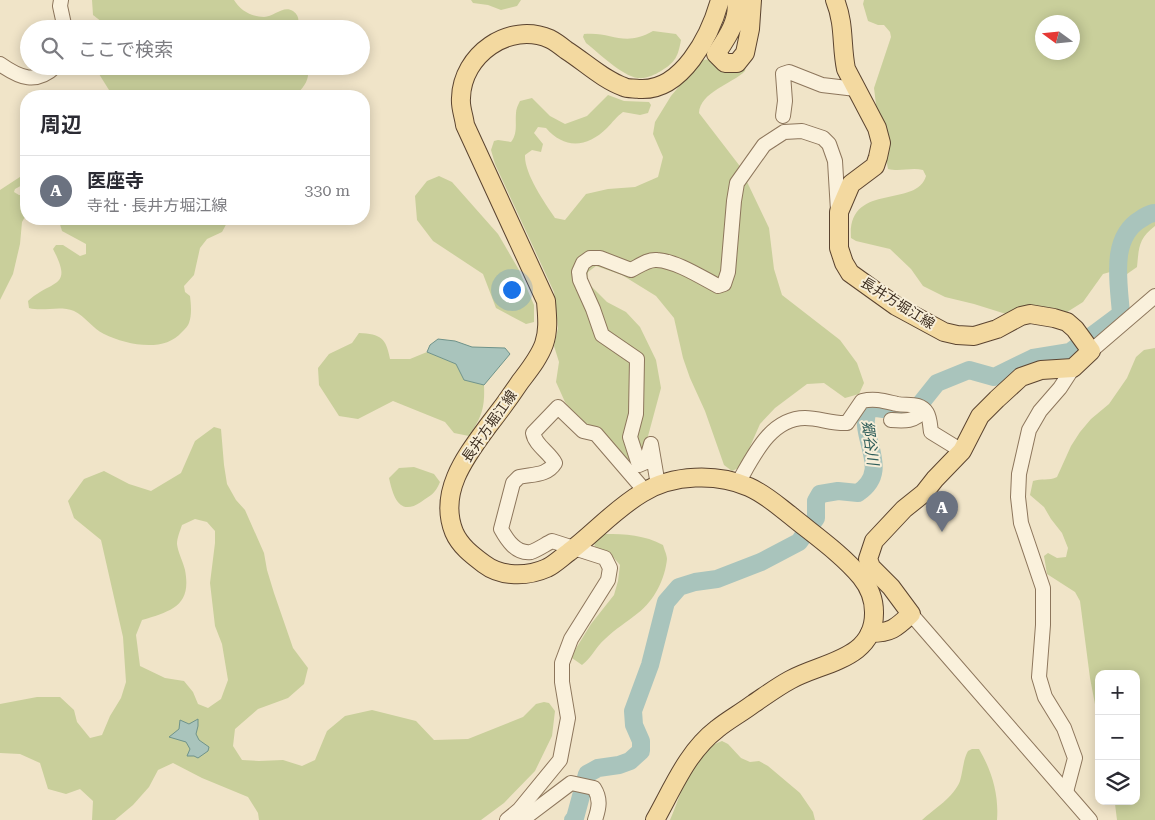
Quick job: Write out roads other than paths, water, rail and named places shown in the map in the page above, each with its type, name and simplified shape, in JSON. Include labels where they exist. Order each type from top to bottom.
[{"type":"main road","name":"長井方堀江線","points":[[720,0],[710,26],[696,53],[673,79],[649,89],[625,88],[594,70],[550,39],[523,33],[500,39],[480,53],[466,74],[461,99],[465,125],[546,300],[548,322],[544,344],[532,366],[471,449],[458,470],[450,491],[450,512],[454,531],[466,551],[489,568],[510,574],[529,574],[549,567],[625,504],[652,488],[678,480],[695,478],[723,479],[750,487],[770,498],[861,576],[870,590],[874,605],[874,619],[870,633]]},
{"type":"main road","points":[[716,54],[727,38],[736,19],[736,0]]},
{"type":"main road","points":[[696,53],[716,54],[726,63],[737,63],[745,54],[750,29],[752,0]]},
{"type":"main road","name":"長井方堀江線","points":[[836,0],[844,35],[846,69],[877,128],[881,142],[875,166],[851,184],[838,212],[838,248],[850,273],[896,306],[944,332],[974,336],[997,329],[1021,316],[1030,314],[1067,322],[1089,349]]},
{"type":"main road","points":[[655,820],[689,757],[715,730],[791,679],[847,656],[862,646],[870,633],[884,633],[894,630],[911,614],[891,587],[871,567],[868,559],[874,541],[904,509],[924,493],[934,480],[962,452],[980,416],[1021,378],[1041,370],[1074,368],[1089,349]]},
{"type":"street","points":[[61,0],[60,6],[63,20]]},
{"type":"street","points":[[0,64],[24,78],[40,78],[44,75]]},
{"type":"street","points":[[783,116],[785,101],[782,82],[783,74],[789,72],[822,85],[856,89]]},
{"type":"street","points":[[652,488],[651,444],[646,462],[639,465],[630,437],[636,414],[637,359],[602,335],[580,280],[579,272],[583,264],[590,258],[600,258],[632,270],[642,264],[656,260],[689,270],[718,286],[724,284],[728,272],[737,183],[764,145],[784,132],[802,131],[823,138],[829,144],[835,161],[838,212]]},
{"type":"street","points":[[1089,349],[1155,296]]},
{"type":"street","points":[[1066,792],[1075,758],[1064,728],[1044,697],[1039,677],[1043,625],[1043,588],[1021,523],[1018,497],[1019,474],[1029,430],[1040,411],[1074,368]]},
{"type":"street","points":[[738,483],[765,438],[776,428],[790,420],[804,418],[847,423],[862,401],[871,399],[880,399],[899,404],[912,404],[924,410],[929,420],[931,432],[962,452]]},
{"type":"street","points":[[508,820],[519,810],[560,760],[568,718],[562,682],[562,663],[571,639],[608,580],[610,568],[605,558],[552,541],[531,552],[518,550],[507,541],[501,529],[514,483],[519,476],[542,474],[551,469],[555,463],[550,454],[534,439],[533,433],[558,407],[583,431],[596,434],[652,488]]},
{"type":"street","points":[[891,420],[907,421],[916,418],[924,410]]},
{"type":"street","points":[[911,614],[1090,820]]},
{"type":"street","points":[[522,820],[571,782],[594,788],[599,796],[599,806],[595,820]]},
{"type":"water","points":[[438,339],[455,341],[472,347],[505,348],[510,354],[484,385],[464,380],[456,364],[427,352],[430,345]]},
{"type":"water","points":[[198,719],[196,734],[199,740],[209,747],[208,751],[198,758],[187,756],[190,749],[186,742],[169,737],[179,729],[180,720],[189,724]]},
{"type":"waterway","name":"郷谷川","points":[[573,820],[587,774],[598,768],[619,765],[630,761],[641,751],[641,741],[634,725],[633,711],[650,665],[666,602],[679,587],[695,582],[717,579],[761,562],[799,542],[816,518],[816,501],[820,494],[838,491],[858,493],[868,484],[873,474],[874,463],[866,429],[869,407],[913,413],[937,383],[969,370],[994,377],[1033,358],[1070,352],[1121,314],[1118,275],[1120,249],[1131,227],[1146,216],[1155,213]]},
{"type":"place","name":"医座寺","points":[[942,532]]}]
